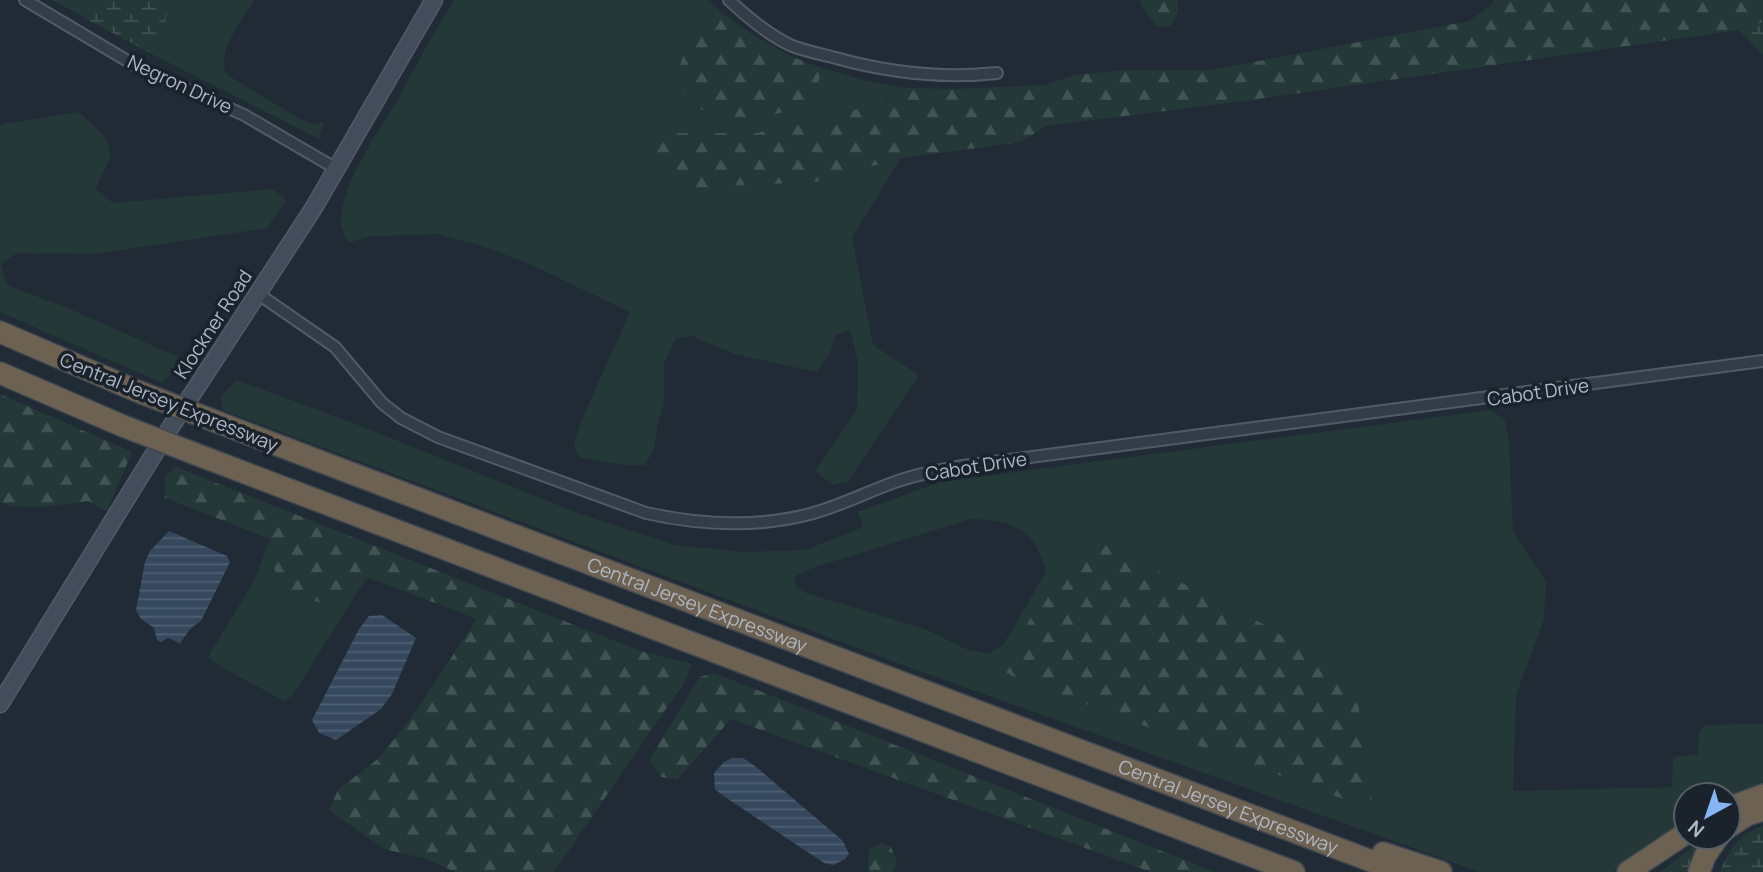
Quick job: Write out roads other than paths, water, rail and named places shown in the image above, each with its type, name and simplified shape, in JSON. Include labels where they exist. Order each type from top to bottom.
[{"type":"highway","name":"Central Jersey Expressway","points":[[0,332],[137,391],[230,427],[1400,872]]},
{"type":"highway","name":"Central Jersey Expressway","points":[[0,373],[123,426],[1294,872]]},
{"type":"highway","points":[[1161,781],[1441,872]]},
{"type":"highway","points":[[1742,803],[1763,795]]},
{"type":"highway","points":[[1742,819],[1763,810]]},
{"type":"highway","points":[[1148,816],[1283,872]]},
{"type":"highway","points":[[1628,872],[1672,842]]},
{"type":"highway","points":[[1699,872],[1708,851]]},
{"type":"main road","name":"Klockner Road","points":[[0,704],[170,428],[313,209],[434,0]]},
{"type":"street","name":"Negron Drive","points":[[25,0],[136,66],[244,115],[335,168]]},
{"type":"street","points":[[729,0],[776,37],[791,46],[815,53],[905,74],[940,76],[997,73]]},
{"type":"street","name":"Cabot Drive","points":[[257,293],[335,347],[382,403],[401,418],[438,437],[646,513],[724,524],[762,522],[808,514],[899,481],[963,466],[1763,361]]},
{"type":"water","points":[[169,531],[227,556],[230,562],[201,621],[191,628],[180,643],[168,638],[161,642],[157,640],[154,628],[141,619],[136,610],[145,562],[150,551]]},
{"type":"water","points":[[382,615],[416,638],[392,694],[381,709],[336,740],[319,733],[312,720],[359,629],[369,616]]},
{"type":"water","points":[[732,758],[743,758],[755,766],[843,841],[849,854],[845,859],[833,865],[824,863],[715,789],[714,773]]}]
